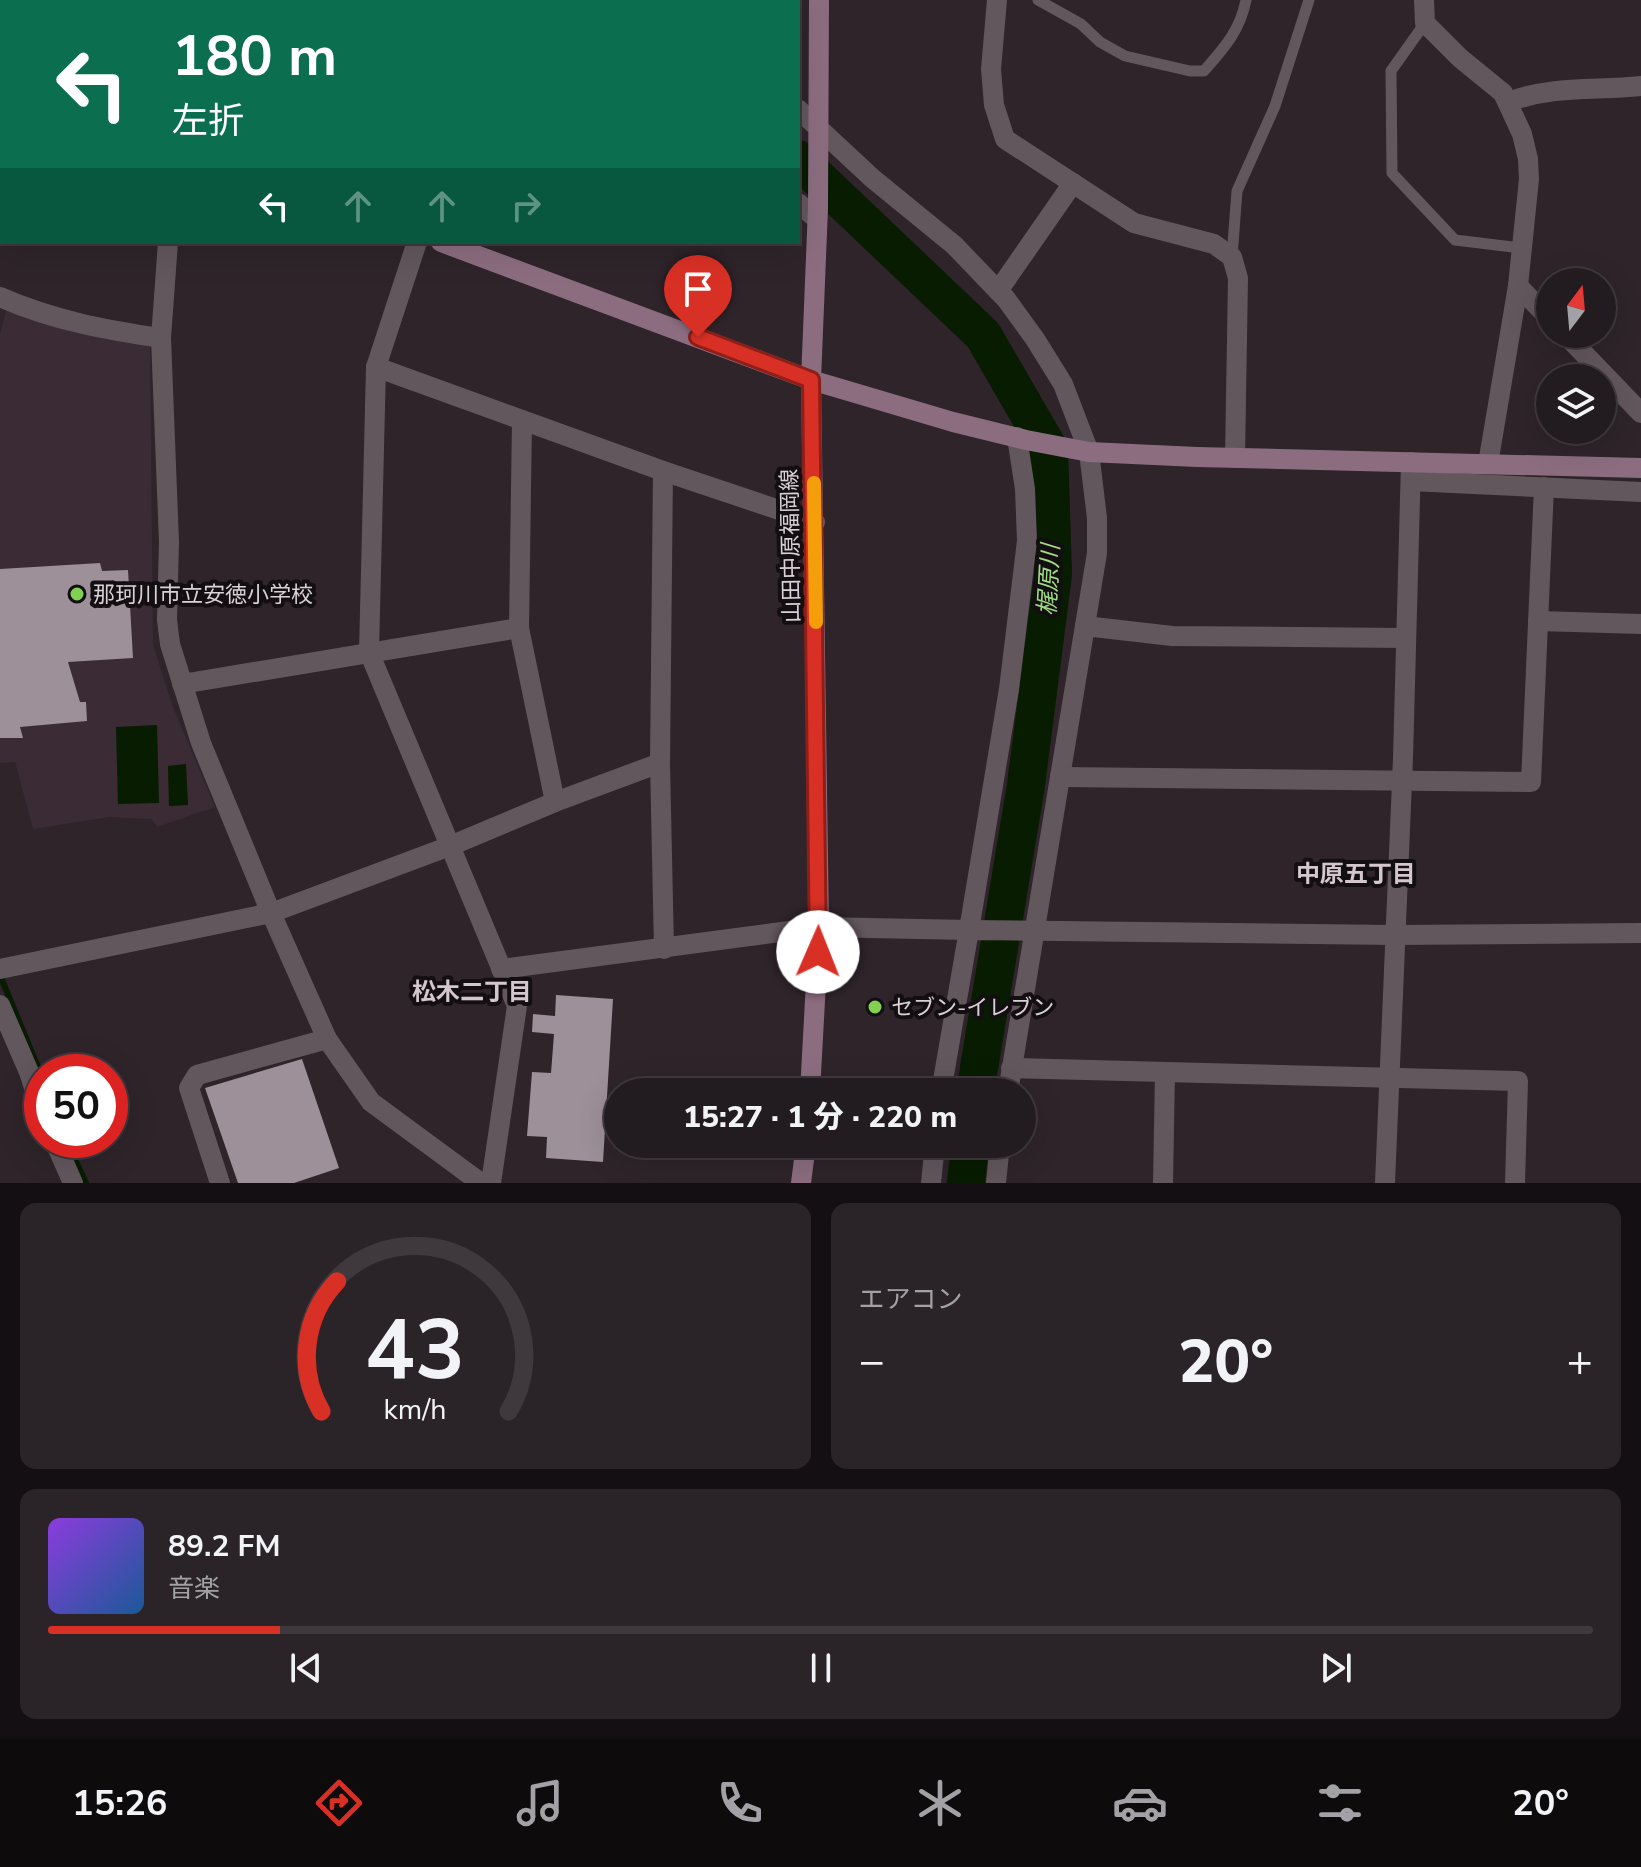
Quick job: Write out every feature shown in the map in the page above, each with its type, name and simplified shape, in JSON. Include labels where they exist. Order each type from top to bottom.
[{"type":"street","name":"山田中原福岡線","points":[[811,1078],[819,927],[811,380],[818,214],[819,0]]},
{"type":"street","points":[[997,0],[991,69],[994,105],[1005,139],[1134,223],[1214,244],[1232,257],[1238,278],[1235,458]]},
{"type":"street","points":[[1424,0],[1425,23],[1460,58],[1503,93],[1509,102],[1528,159],[1529,179],[1518,286],[1488,464]]},
{"type":"street","points":[[1509,102],[1530,93],[1641,86]]},
{"type":"street","points":[[800,111],[872,178],[954,245],[998,291],[1035,339],[1063,384],[1085,451],[1097,518],[1097,553],[1010,1078]]},
{"type":"street","points":[[998,291],[1073,183]]},
{"type":"street","points":[[800,204],[818,214]]},
{"type":"street","points":[[168,244],[161,338],[169,542],[167,620],[170,644],[201,743],[327,1039],[371,1102],[481,1183]]},
{"type":"street","points":[[416,244],[376,367],[369,652],[517,1006],[491,1183]]},
{"type":"street","points":[[446,244],[811,380],[953,422],[1022,438],[1085,451],[1235,458],[1411,471],[1544,487],[1641,492]]},
{"type":"street","points":[[1518,286],[1536,305]]},
{"type":"street","points":[[0,297],[23,307],[99,329],[161,338]]},
{"type":"street","points":[[1578,348],[1641,413]]},
{"type":"street","points":[[376,367],[663,471],[815,522]]},
{"type":"street","points":[[522,420],[519,628],[555,802]]},
{"type":"street","points":[[943,1078],[1009,689],[1027,541],[1022,438]]},
{"type":"street","points":[[1411,471],[1488,464],[1641,468]]},
{"type":"street","points":[[663,471],[660,763],[664,949]]},
{"type":"street","points":[[1385,1183],[1411,471]]},
{"type":"street","points":[[1060,777],[1531,782],[1544,487]]},
{"type":"street","points":[[1538,621],[1641,624]]},
{"type":"street","points":[[1085,626],[1172,636],[1406,638]]},
{"type":"street","points":[[182,684],[519,628]]},
{"type":"street","points":[[0,969],[271,913],[660,763]]},
{"type":"street","points":[[501,969],[819,927],[1394,935],[1641,933]]},
{"type":"street","points":[[0,1005],[24,1060]]},
{"type":"street","points":[[220,1183],[189,1088],[197,1075],[327,1039]]},
{"type":"street","points":[[1011,1068],[1518,1081],[1515,1183]]},
{"type":"street","points":[[1163,1183],[1165,1072]]},
{"type":"street","points":[[62,1158],[73,1183]]},
{"type":"street","points":[[801,1183],[804,1158]]},
{"type":"street","points":[[931,1183],[934,1158]]},
{"type":"street","points":[[996,1183],[999,1158]]},
{"type":"lane","points":[[1038,0],[1081,24],[1100,42],[1125,56],[1190,71],[1204,71],[1232,39],[1242,19],[1246,0]]},
{"type":"lane","points":[[1232,257],[1237,191],[1275,106],[1309,0]]},
{"type":"lane","points":[[1425,23],[1391,71],[1392,173],[1455,240],[1521,248]]},
{"type":"shaded area","name":"那珂川市立安徳小学校","points":[[7,307],[150,343],[153,645],[173,707],[215,807],[157,827],[152,819],[110,817],[33,829],[15,762],[0,763],[0,335]]},
{"type":"shaded area","points":[[157,725],[159,803],[118,804],[116,727]]},
{"type":"shaded area","points":[[186,764],[188,805],[169,806],[168,766]]},
{"type":"building","points":[[100,563],[102,571],[128,570],[133,658],[68,662],[80,702],[86,702],[87,721],[20,727],[23,738],[0,738],[0,569]]},
{"type":"building","points":[[556,995],[613,999],[608,1078],[604,1078],[603,1162],[546,1158],[547,1137],[527,1136],[532,1072],[551,1073],[554,1034],[532,1032],[533,1014],[555,1016]]},
{"type":"building","points":[[302,1059],[339,1168],[294,1183],[238,1183],[205,1088]]},
{"type":"waterway","name":"梶原川","points":[[800,161],[983,335],[1049,449],[1053,574],[1026,785],[977,1078]]},
{"type":"waterway","points":[[0,975],[33,1054]]},
{"type":"waterway","points":[[74,1158],[86,1183]]},
{"type":"waterway","name":"梶原川","points":[[966,1183],[969,1158]]},
{"type":"slow traffic","points":[[814,483],[816,622]]},
{"type":"place","name":"那珂川市立安徳小学校","points":[[77,594]]},
{"type":"place","name":"セブン-イレブン","points":[[875,1007]]},
{"type":"district","name":"中原五丁目","points":[[1356,874]]},
{"type":"district","name":"松木二丁目","points":[[472,992]]},
{"type":"route","points":[[698,337],[811,380],[818,952]]}]
